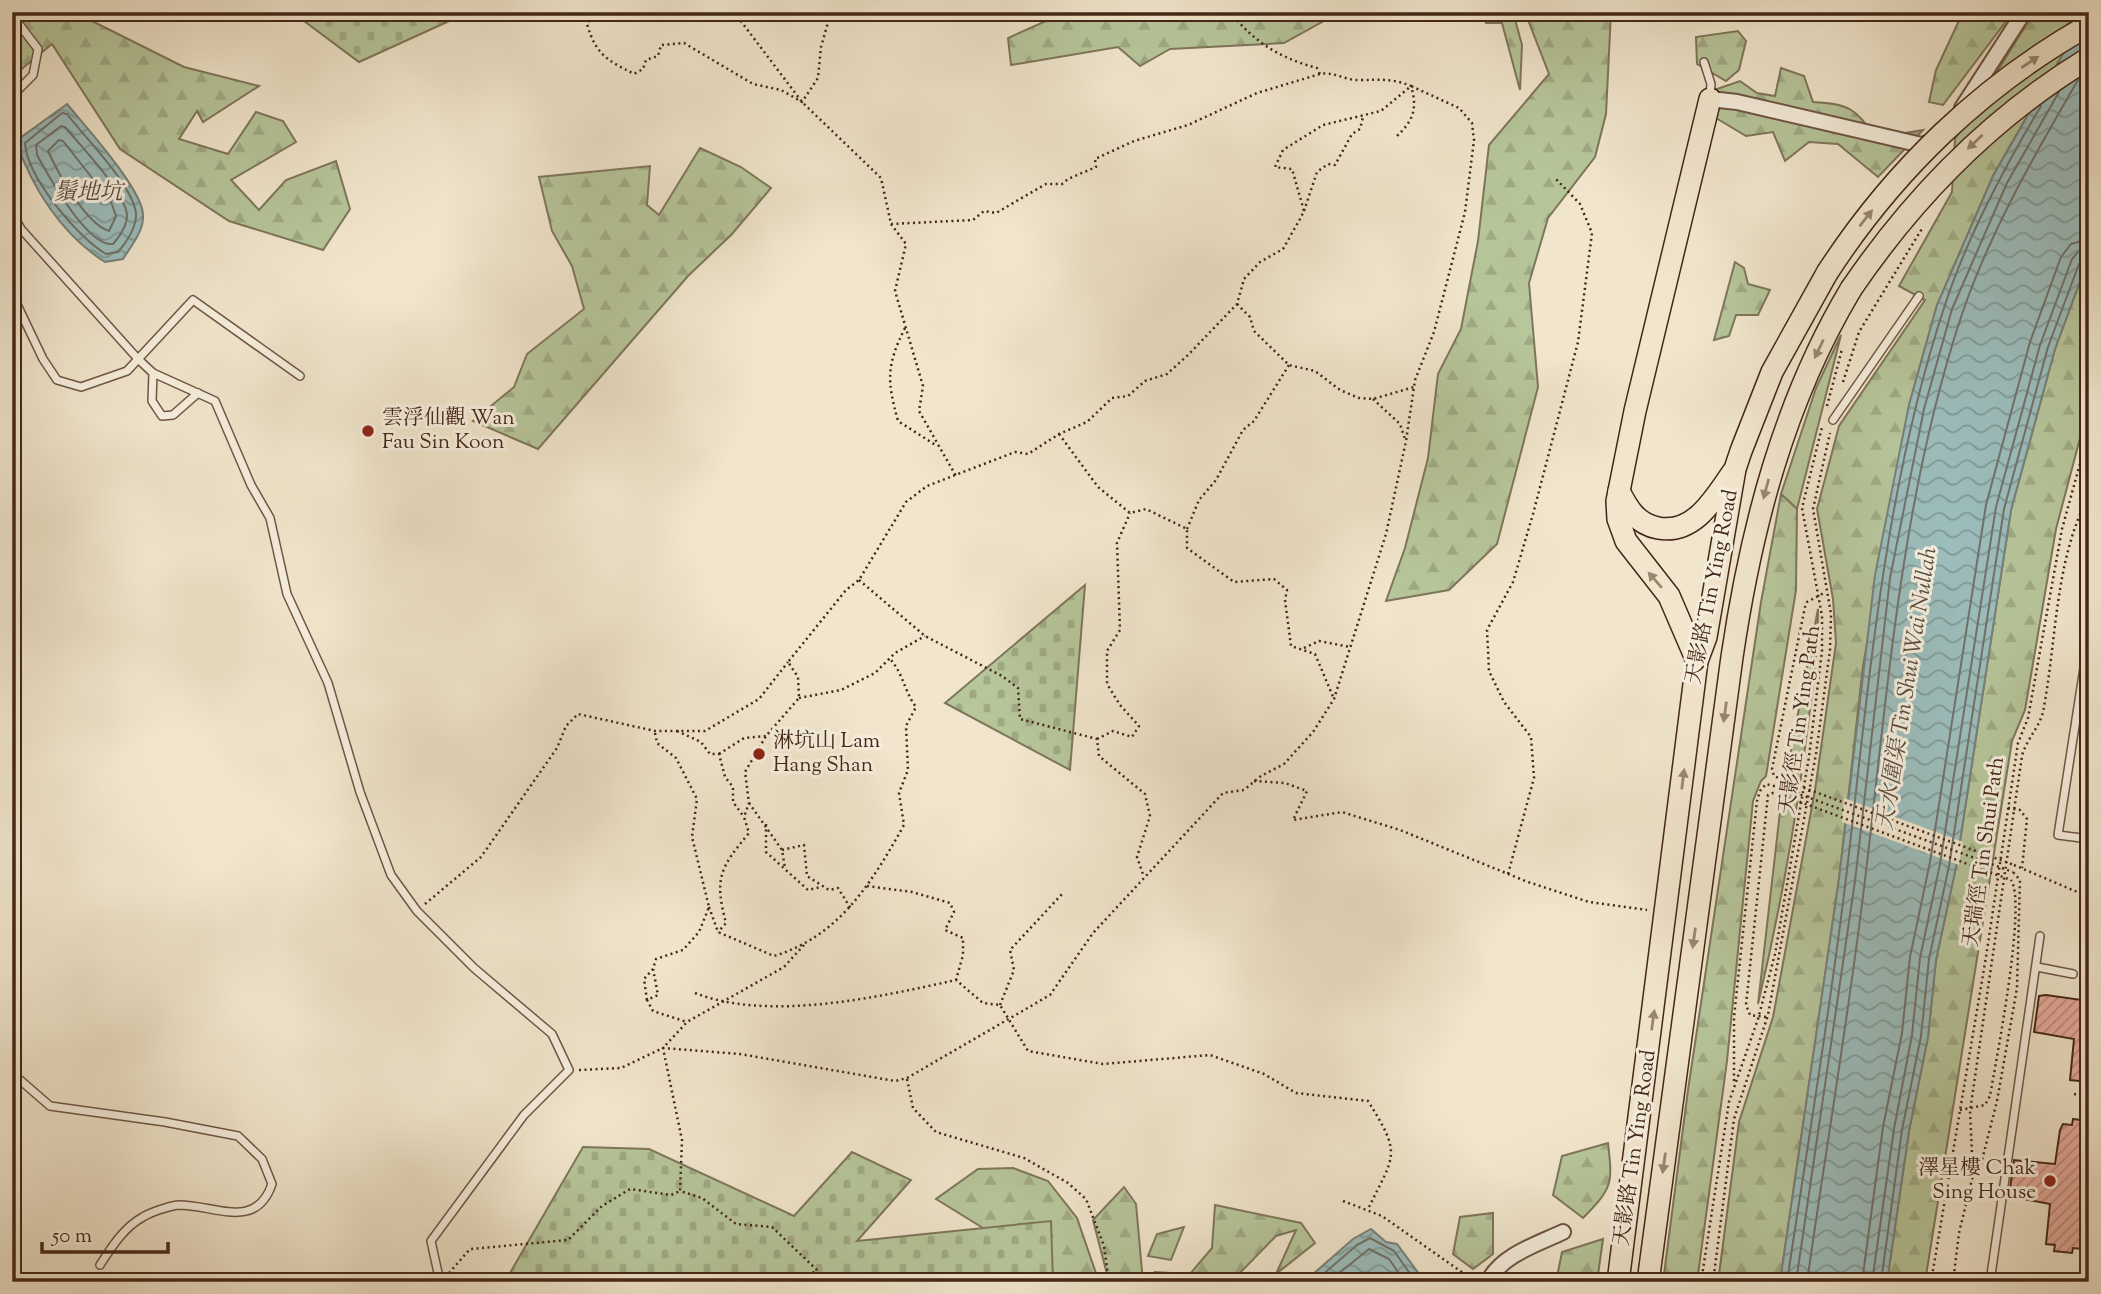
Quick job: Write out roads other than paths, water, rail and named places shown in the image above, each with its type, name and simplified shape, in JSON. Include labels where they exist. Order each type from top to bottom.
[{"type":"main road","name":"天影路 Tin Ying Road","points":[[1618,1282],[1697,661],[1706,637],[1715,595],[1735,469],[1772,372],[1826,273],[1874,207],[1931,143],[1996,86],[2089,25]]},
{"type":"main road","name":"天影路 Tin Ying Road","points":[[1648,1282],[1732,657],[1765,491],[1787,424],[1820,346],[1851,289],[1896,228],[1948,168],[2011,112],[2089,58]]},
{"type":"main road","points":[[1697,661],[1669,596],[1642,566],[1621,531],[1617,509],[1618,489],[1710,99]]},
{"type":"main road","points":[[1618,489],[1638,519],[1650,526],[1671,529],[1698,517],[1735,469]]},
{"type":"street","points":[[1710,99],[1737,102],[1922,145],[1948,128],[2024,12]]},
{"type":"street","points":[[1488,1282],[1492,1274],[1510,1259],[1563,1232]]},
{"type":"lane","points":[[12,15],[38,50],[33,75],[12,96]]},
{"type":"lane","points":[[1704,62],[1711,84],[1710,99]]},
{"type":"lane","points":[[12,213],[21,229],[153,373],[215,401],[251,485],[270,517],[286,594],[328,683],[360,792],[391,875],[417,911],[474,968],[552,1034],[569,1070],[524,1115],[432,1241],[441,1282]]},
{"type":"lane","points":[[12,294],[43,359],[57,380],[81,387],[127,371],[193,300],[300,376]]},
{"type":"lane","points":[[1833,420],[1919,296]]},
{"type":"lane","points":[[153,373],[152,401],[155,410],[162,416],[173,415],[198,393]]},
{"type":"lane","points":[[2089,636],[2058,835],[2089,839]]},
{"type":"lane","points":[[1990,1282],[2040,936]]},
{"type":"lane","points":[[2037,967],[2073,974]]},
{"type":"lane","points":[[12,1073],[50,1106],[165,1122],[238,1136],[262,1159],[272,1184],[267,1200],[259,1207],[228,1214],[176,1205],[142,1217],[118,1239],[100,1265]]},
{"type":"water","name":"天水圍渠 Tin Shui Wai Nullah","points":[[2087,12],[2089,257],[2055,349],[2011,510],[1956,867],[1936,960],[1928,1037],[1909,1131],[1887,1282],[1780,1282],[1839,879],[1875,575],[1909,405],[1937,305],[1993,176]]},
{"type":"water","name":"鬚地坑","points":[[67,104],[112,158],[134,190],[140,204],[143,221],[123,259],[105,262],[89,251],[62,224],[40,193],[16,141]]},
{"type":"water","points":[[1371,1229],[1386,1242],[1397,1244],[1425,1282],[1304,1282],[1353,1239]]},
{"type":"place","name":"雲浮仙觀 Wan Fau Sin Koon","points":[[368,431]]},
{"type":"place","name":"淋坑山 Lam Hang Shan","points":[[759,754]]},
{"type":"place","name":"澤星樓 Chak Sing House","points":[[2050,1181]]}]
